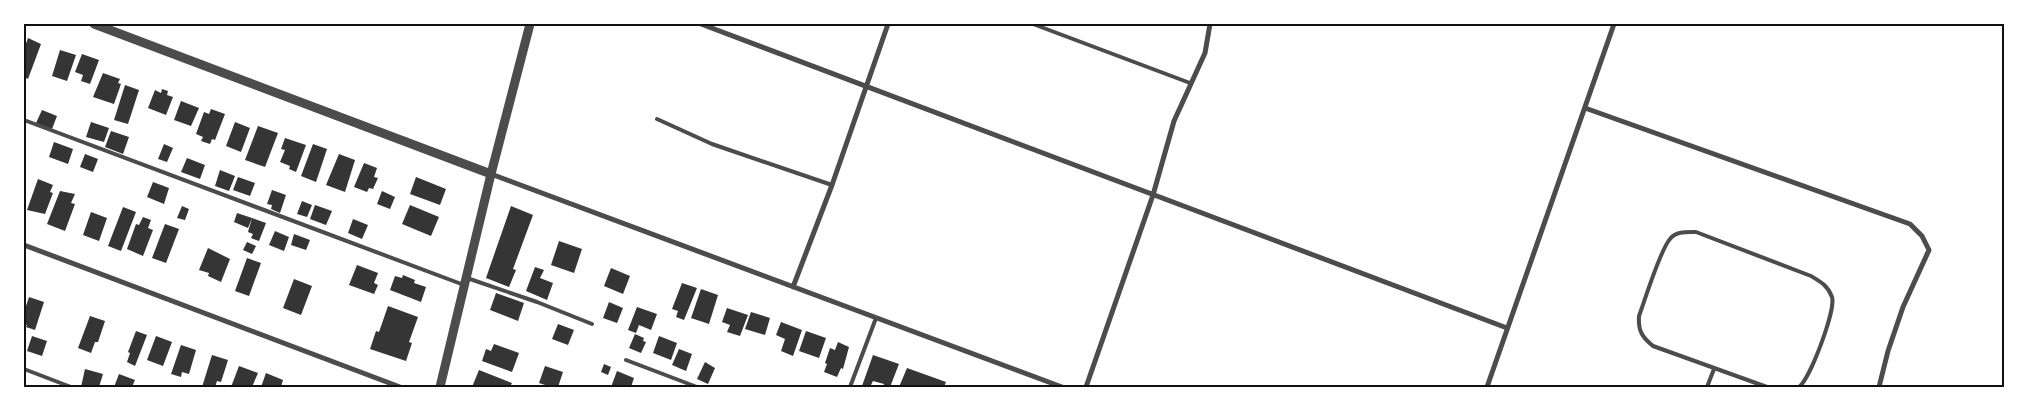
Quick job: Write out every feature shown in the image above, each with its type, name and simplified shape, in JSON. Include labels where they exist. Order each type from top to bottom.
[{"type":"street","points":[[94,24],[1062,387]]},
{"type":"street","points":[[440,387],[491,174],[530,24]]},
{"type":"street","points":[[700,24],[1507,328]]},
{"type":"street","points":[[793,287],[832,185],[888,24]]},
{"type":"street","points":[[1086,387],[1153,195],[1174,121],[1205,53],[1210,24]]},
{"type":"street","points":[[1487,387],[1614,24]]},
{"type":"street","points":[[1585,108],[1910,224],[1922,236],[1929,250],[1903,307],[1888,351],[1880,387]]},
{"type":"street","points":[[24,246],[400,387]]},
{"type":"lane","points":[[1033,24],[1190,83]]},
{"type":"lane","points":[[656,119],[712,144],[832,185]]},
{"type":"lane","points":[[24,120],[466,281],[537,302],[592,324]]},
{"type":"lane","points":[[1768,387],[1654,346],[1643,337],[1638,326],[1639,316],[1663,250],[1670,238],[1682,232],[1696,232],[1811,276],[1826,285],[1833,299],[1832,311],[1807,376],[1799,387]]},
{"type":"lane","points":[[850,387],[876,318]]},
{"type":"lane","points":[[626,360],[697,387]]},
{"type":"lane","points":[[1707,387],[1714,369]]},
{"type":"lane","points":[[24,370],[71,387]]},
{"type":"building","points":[[28,38],[41,44],[28,79],[24,77],[24,49]]},
{"type":"building","points":[[60,50],[76,55],[67,81],[52,76]]},
{"type":"building","points":[[82,54],[99,60],[90,84],[81,81],[83,75],[75,72]]},
{"type":"building","points":[[103,73],[120,79],[118,83],[121,84],[114,104],[93,97]]},
{"type":"building","points":[[125,85],[139,90],[128,124],[114,120]]},
{"type":"building","points":[[162,89],[168,91],[167,95],[173,97],[166,115],[148,108],[155,90],[161,93]]},
{"type":"building","points":[[181,101],[199,108],[191,126],[174,120]]},
{"type":"building","points":[[211,109],[225,114],[215,140],[212,139],[210,144],[201,141],[203,137],[196,134],[204,112],[209,114]]},
{"type":"building","points":[[42,110],[57,116],[52,129],[36,123]]},
{"type":"building","points":[[91,122],[109,128],[104,142],[86,137]]},
{"type":"building","points":[[235,122],[250,128],[241,152],[226,146]]},
{"type":"building","points":[[258,126],[278,133],[265,167],[245,160]]},
{"type":"building","points":[[111,131],[129,137],[123,154],[105,147]]},
{"type":"building","points":[[285,138],[306,145],[296,172],[289,169],[290,166],[280,162],[285,150],[281,149]]},
{"type":"building","points":[[54,142],[73,149],[68,164],[49,157]]},
{"type":"building","points":[[164,144],[173,148],[167,162],[158,159]]},
{"type":"building","points":[[313,144],[327,149],[316,182],[301,176]]},
{"type":"building","points":[[85,154],[98,159],[93,172],[80,167]]},
{"type":"building","points":[[339,154],[355,160],[345,192],[326,185]]},
{"type":"building","points":[[187,158],[205,165],[200,179],[181,172]]},
{"type":"building","points":[[364,163],[377,168],[374,177],[378,178],[373,189],[369,188],[367,192],[354,187]]},
{"type":"building","points":[[220,170],[235,176],[229,191],[215,186]]},
{"type":"building","points":[[238,177],[255,183],[250,196],[233,190]]},
{"type":"building","points":[[416,177],[446,189],[440,205],[410,194]]},
{"type":"building","points":[[38,179],[53,185],[50,192],[53,193],[45,214],[27,210]]},
{"type":"building","points":[[153,182],[169,188],[164,204],[147,197]]},
{"type":"building","points":[[272,190],[286,195],[280,213],[271,209],[272,205],[267,204]]},
{"type":"building","points":[[60,191],[75,194],[71,203],[75,204],[65,231],[47,224]]},
{"type":"building","points":[[382,191],[395,197],[390,209],[377,204]]},
{"type":"building","points":[[302,201],[312,205],[307,217],[297,214]]},
{"type":"building","points":[[315,205],[332,211],[326,225],[310,219]]},
{"type":"building","points":[[410,205],[439,217],[431,236],[402,224]]},
{"type":"building","points":[[182,206],[189,209],[185,220],[177,218]]},
{"type":"building","points":[[511,206],[533,215],[513,269],[516,270],[509,287],[486,278]]},
{"type":"building","points":[[123,207],[136,212],[121,251],[108,246]]},
{"type":"building","points":[[91,212],[107,218],[99,241],[83,235]]},
{"type":"building","points":[[237,213],[252,218],[248,228],[234,222]]},
{"type":"building","points":[[143,217],[151,220],[148,228],[153,230],[143,256],[127,249],[136,224],[139,225]]},
{"type":"building","points":[[252,218],[266,223],[259,241],[251,238],[253,234],[248,232]]},
{"type":"building","points":[[353,219],[368,225],[362,239],[348,233]]},
{"type":"building","points":[[165,224],[179,229],[166,263],[152,258]]},
{"type":"building","points":[[275,231],[289,237],[284,251],[269,245]]},
{"type":"building","points":[[294,234],[310,240],[306,250],[291,245]]},
{"type":"building","points":[[559,241],[582,249],[574,273],[551,265]]},
{"type":"building","points":[[247,242],[256,246],[252,254],[243,250]]},
{"type":"building","points":[[208,248],[230,259],[221,282],[208,276],[209,273],[199,270]]},
{"type":"building","points":[[247,258],[261,263],[249,296],[235,291]]},
{"type":"building","points":[[357,265],[378,273],[374,283],[378,285],[374,294],[349,285]]},
{"type":"building","points":[[535,267],[544,270],[540,278],[553,283],[547,300],[526,291]]},
{"type":"building","points":[[611,268],[630,276],[623,294],[604,286]]},
{"type":"building","points":[[403,275],[415,280],[414,283],[426,287],[421,302],[390,290],[395,276],[402,278]]},
{"type":"building","points":[[294,279],[312,286],[301,315],[283,308]]},
{"type":"building","points":[[682,283],[697,288],[684,320],[676,317],[678,311],[672,309]]},
{"type":"building","points":[[701,289],[718,295],[709,324],[691,318]]},
{"type":"building","points":[[496,293],[524,303],[518,321],[490,310]]},
{"type":"building","points":[[29,297],[44,302],[35,330],[26,327],[27,325],[24,324],[24,312]]},
{"type":"building","points":[[609,302],[623,308],[617,323],[603,318]]},
{"type":"building","points":[[388,306],[418,317],[409,342],[412,343],[406,361],[370,349],[376,331],[379,332]]},
{"type":"building","points":[[637,307],[657,314],[651,330],[639,325],[636,333],[628,330]]},
{"type":"building","points":[[727,308],[748,315],[740,336],[727,332],[730,325],[722,322]]},
{"type":"building","points":[[751,312],[770,318],[765,335],[745,329]]},
{"type":"building","points":[[90,316],[105,321],[98,342],[95,342],[91,353],[78,348]]},
{"type":"building","points":[[781,322],[802,330],[793,356],[781,351],[785,339],[776,335]]},
{"type":"building","points":[[558,324],[574,330],[568,345],[552,339]]},
{"type":"building","points":[[136,331],[147,335],[135,366],[127,362],[130,353],[128,352]]},
{"type":"building","points":[[806,331],[826,338],[819,358],[799,351]]},
{"type":"building","points":[[635,334],[644,338],[643,341],[646,342],[641,353],[629,348]]},
{"type":"building","points":[[32,336],[47,341],[42,356],[27,351]]},
{"type":"building","points":[[156,336],[172,342],[163,366],[147,360]]},
{"type":"building","points":[[659,336],[677,343],[671,360],[653,353]]},
{"type":"building","points":[[838,342],[849,347],[843,369],[841,368],[837,377],[824,372],[830,348],[835,350]]},
{"type":"building","points":[[494,344],[519,353],[512,372],[482,361],[486,349],[491,351]]},
{"type":"building","points":[[181,345],[196,350],[189,374],[182,372],[181,377],[171,374]]},
{"type":"building","points":[[679,349],[692,354],[686,371],[672,365]]},
{"type":"building","points":[[212,355],[228,360],[221,382],[217,381],[215,387],[202,387]]},
{"type":"building","points":[[873,355],[899,364],[890,387],[883,387],[884,384],[873,381],[870,387],[862,386]]},
{"type":"building","points":[[705,362],[715,368],[708,384],[697,379]]},
{"type":"building","points":[[604,364],[611,367],[608,375],[601,372]]},
{"type":"building","points":[[239,366],[258,373],[252,387],[231,387]]},
{"type":"building","points":[[545,366],[563,372],[558,387],[539,383]]},
{"type":"building","points":[[907,368],[946,382],[944,387],[899,387]]},
{"type":"building","points":[[85,369],[103,374],[99,387],[81,387]]},
{"type":"building","points":[[479,370],[512,383],[510,387],[472,387]]},
{"type":"building","points":[[617,371],[634,378],[631,387],[611,387]]},
{"type":"building","points":[[266,373],[283,380],[281,387],[261,387]]},
{"type":"building","points":[[119,374],[135,380],[132,387],[114,387]]}]
